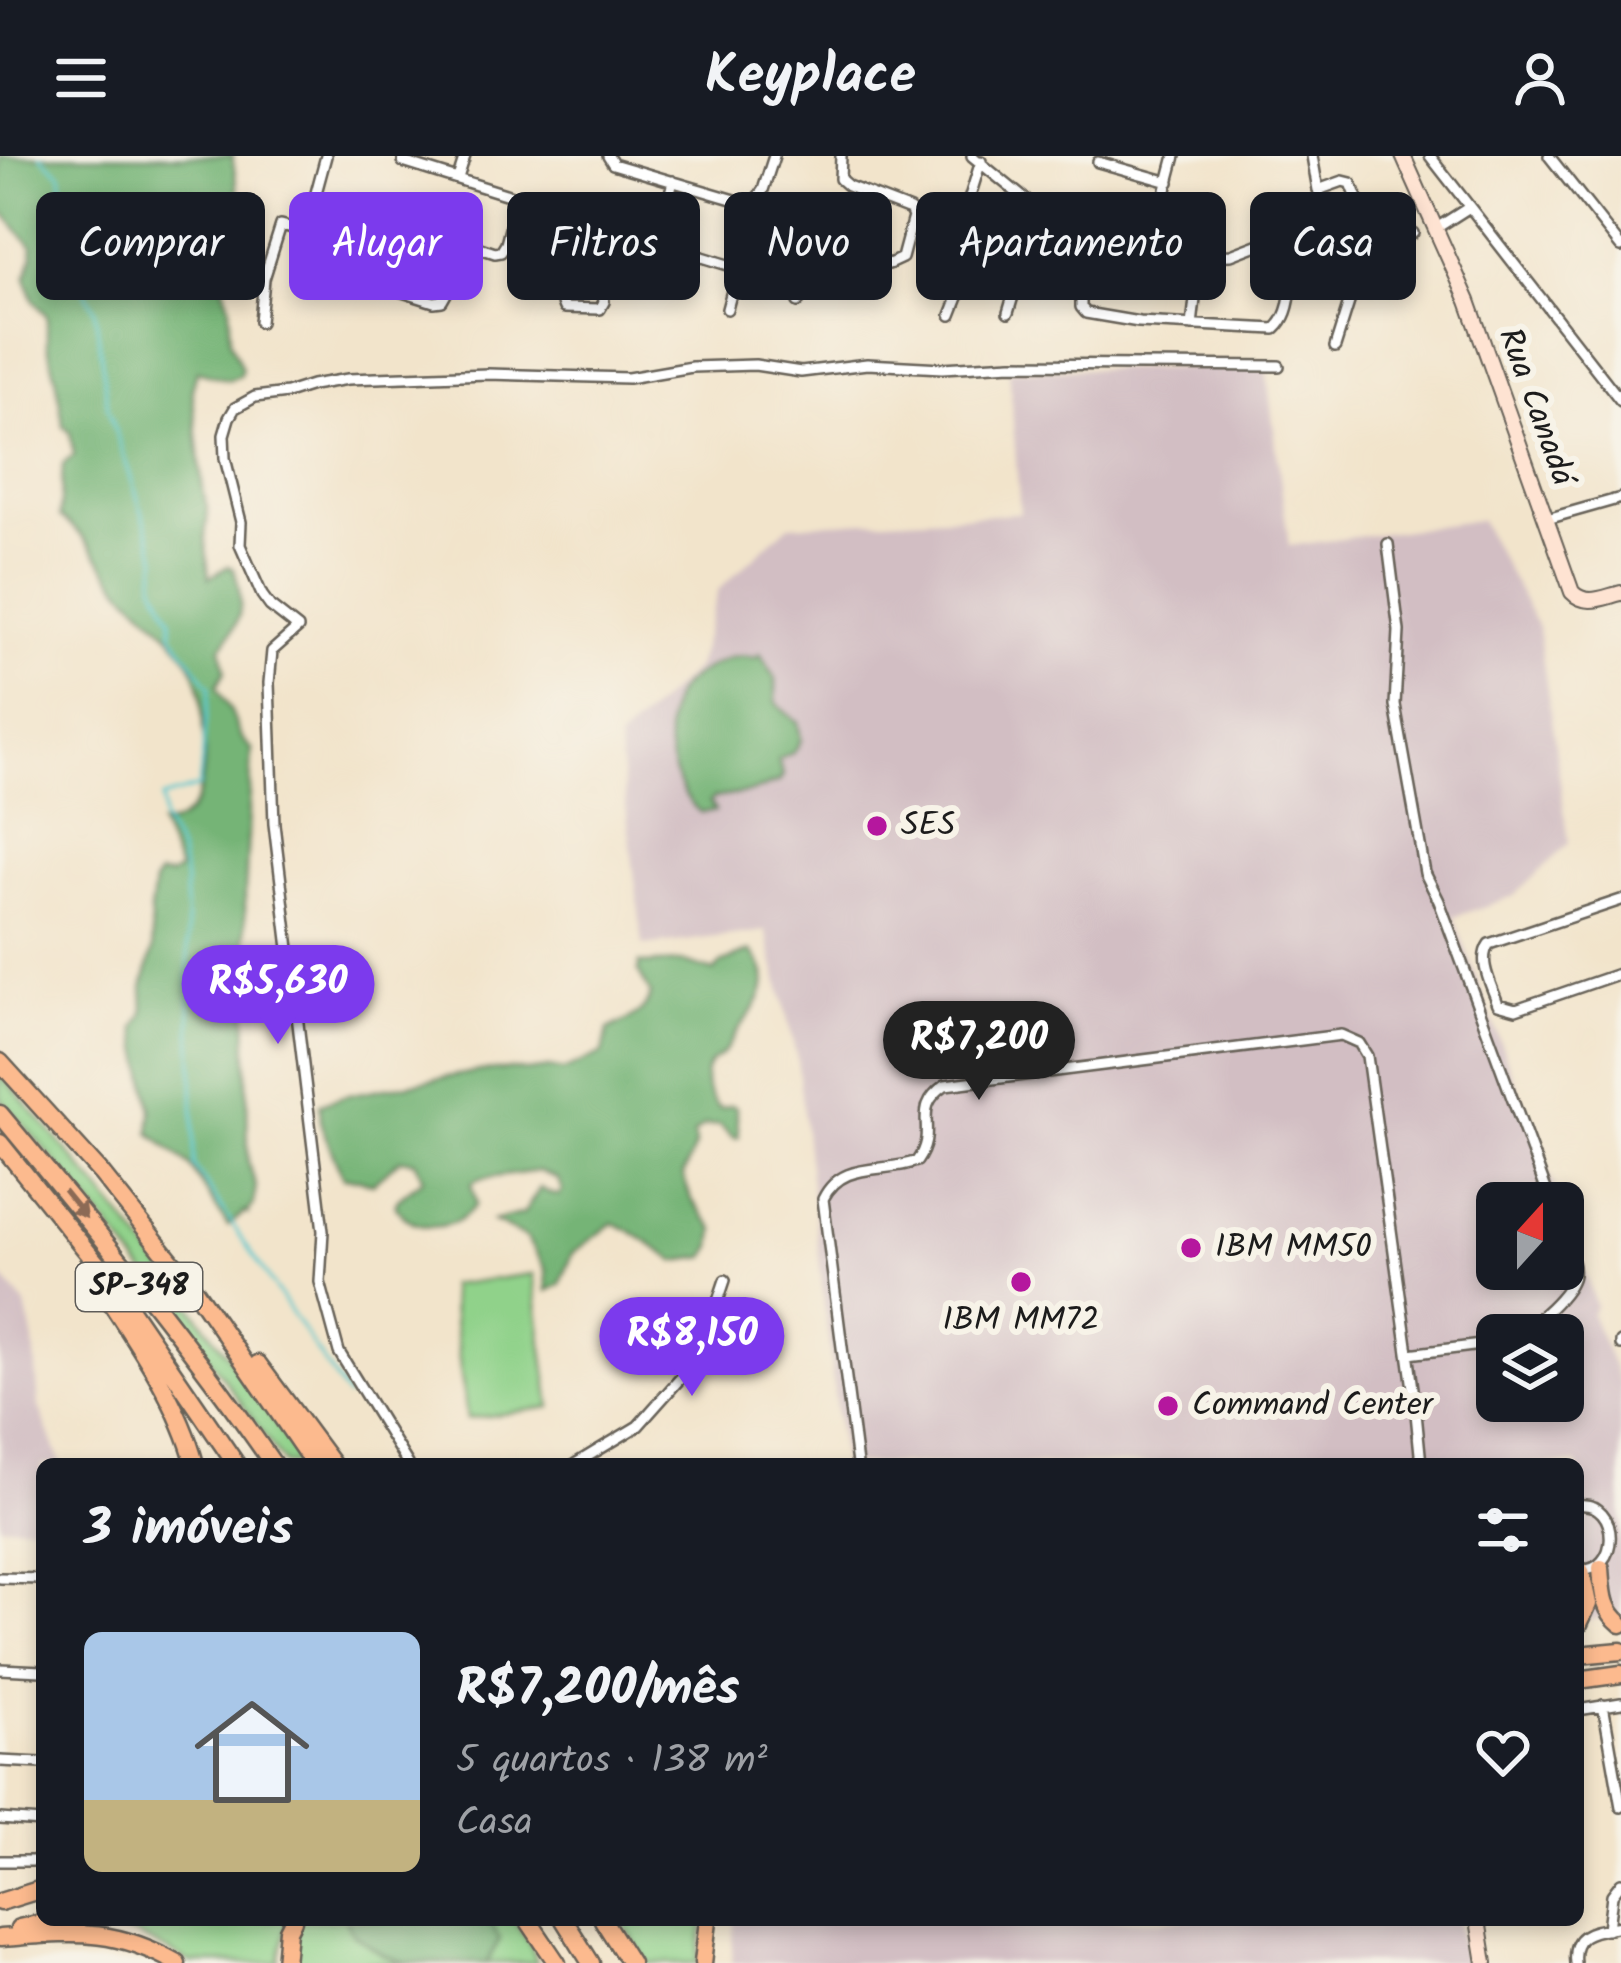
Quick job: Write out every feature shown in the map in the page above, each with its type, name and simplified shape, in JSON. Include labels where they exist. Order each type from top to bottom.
[{"type":"highway","name":"SP-348","points":[[0,1062],[101,1173],[196,1292],[310,1458]]},
{"type":"highway","name":"SP-348","points":[[0,1114],[269,1458]]},
{"type":"highway","points":[[0,1143],[110,1280],[232,1458]]},
{"type":"highway","points":[[40,1190],[156,1373],[187,1434],[193,1458]]},
{"type":"highway","points":[[196,1292],[265,1372],[328,1458]]},
{"type":"highway","points":[[1601,1568],[1605,1606],[1621,1624]]},
{"type":"highway","points":[[1584,1654],[1621,1651]]},
{"type":"highway","points":[[1584,1679],[1621,1674]]},
{"type":"highway","points":[[0,1906],[36,1891]]},
{"type":"highway","points":[[0,1906],[36,1902]]},
{"type":"highway","points":[[0,1935],[36,1925]]},
{"type":"highway","points":[[285,1963],[290,1926]]},
{"type":"highway","points":[[529,1926],[542,1963]]},
{"type":"highway","points":[[531,1926],[557,1963]]},
{"type":"highway","points":[[567,1926],[591,1963]]},
{"type":"highway","points":[[607,1926],[630,1963]]},
{"type":"highway","points":[[703,1963],[707,1926]]},
{"type":"highway","points":[[0,1935],[99,1933],[153,1949],[177,1963]]},
{"type":"main road","name":"Rua Canadá","points":[[1408,157],[1468,302],[1572,592],[1592,601],[1621,593]]},
{"type":"main road","points":[[1479,1926],[1485,1963]]},
{"type":"street","points":[[316,192],[326,156]]},
{"type":"street","points":[[458,178],[465,156]]},
{"type":"street","points":[[608,156],[613,164],[752,205],[763,190],[770,157]]},
{"type":"street","points":[[798,302],[818,247],[889,264],[902,258],[913,217],[910,210],[848,186],[840,179],[841,156]]},
{"type":"street","points":[[1165,192],[1175,156]]},
{"type":"street","points":[[1312,156],[1318,190],[1343,182],[1351,183],[1354,192]]},
{"type":"street","points":[[1430,156],[1621,401]]},
{"type":"street","points":[[1549,156],[1621,247]]},
{"type":"street","points":[[976,159],[1014,192]]},
{"type":"street","points":[[970,192],[976,159]]},
{"type":"street","points":[[403,162],[518,198],[501,252],[483,249]]},
{"type":"street","points":[[1098,162],[1168,182]]},
{"type":"street","points":[[670,192],[673,181]]},
{"type":"street","points":[[1435,229],[1468,208]]},
{"type":"street","points":[[260,322],[264,279],[279,229],[289,226]]},
{"type":"street","points":[[700,256],[738,268],[728,309]]},
{"type":"street","points":[[568,282],[603,290],[603,305],[600,309],[564,308],[568,282]]},
{"type":"street","points":[[951,315],[957,300]]},
{"type":"street","points":[[1008,313],[1012,300]]},
{"type":"street","points":[[1081,300],[1086,313],[1139,322],[1275,329],[1287,316],[1288,300]]},
{"type":"street","points":[[1192,326],[1195,300]]},
{"type":"street","points":[[1335,347],[1350,300]]},
{"type":"street","points":[[404,1458],[339,1352],[320,1282],[323,1231],[274,824],[269,683],[272,651],[298,628],[270,606],[243,556],[241,522],[224,447],[226,426],[236,408],[255,397],[312,385],[423,376],[628,378],[692,367],[755,365],[801,372],[867,364],[942,368],[1279,366]]},
{"type":"street","points":[[1547,519],[1621,498]]},
{"type":"street","points":[[1388,544],[1400,632],[1395,705],[1425,873],[1543,1182]]},
{"type":"street","points":[[1621,900],[1489,944],[1483,959],[1498,1004],[1516,1009],[1621,973]]},
{"type":"street","points":[[856,1458],[823,1199],[831,1183],[850,1173],[917,1161],[928,1137],[928,1100],[952,1084],[1331,1036],[1351,1038],[1367,1056],[1419,1458]]},
{"type":"street","points":[[588,1458],[638,1426],[710,1345],[725,1280]]},
{"type":"street","points":[[1542,1314],[1566,1290]]},
{"type":"street","points":[[1409,1354],[1476,1346]]},
{"type":"street","points":[[1584,1505],[1601,1507],[1620,1532],[1616,1553],[1601,1568],[1584,1570]]},
{"type":"street","points":[[0,1577],[36,1580]]},
{"type":"street","points":[[0,1669],[36,1671]]},
{"type":"street","points":[[1584,1708],[1621,1702]]},
{"type":"street","points":[[1603,1705],[1621,1807]]},
{"type":"street","points":[[0,1761],[36,1763]]},
{"type":"street","points":[[0,1819],[36,1822]]},
{"type":"street","points":[[0,1861],[36,1861]]},
{"type":"street","points":[[1575,1963],[1580,1939],[1615,1927],[1610,1902],[1621,1883]]},
{"type":"shaded area","points":[[1266,367],[1289,546],[1480,520],[1538,627],[1569,843],[1514,896],[1454,917],[1552,1182],[1476,1182],[1476,1290],[1584,1290],[1584,1269],[1595,1306],[1591,1314],[1621,1385],[1621,1615],[1584,1620],[1584,1458],[841,1458],[797,1059],[766,931],[643,946],[618,741],[696,668],[718,590],[789,525],[1020,513],[1009,370]]},
{"type":"shaded area","points":[[0,1274],[26,1305],[39,1407],[59,1458],[36,1458],[36,1525],[0,1525]]},
{"type":"shaded area","points":[[734,1926],[1459,1926],[1465,1963],[732,1963]]},
{"type":"green space","points":[[0,156],[232,156],[237,192],[36,192],[36,300],[228,300],[230,340],[242,369],[229,380],[197,371],[192,389],[208,512],[209,578],[228,566],[234,569],[240,601],[238,619],[221,647],[225,671],[217,687],[252,749],[245,896],[248,1162],[256,1186],[248,1214],[228,1226],[190,1166],[150,1133],[152,1110],[136,1028],[144,1013],[143,987],[153,950],[154,883],[158,875],[170,876],[179,870],[160,825],[174,823],[190,812],[203,777],[200,686],[185,654],[60,517],[63,464],[74,455],[70,433],[63,425],[47,343],[47,316],[33,299],[26,277],[32,246],[0,209]]},
{"type":"green space","points":[[760,654],[776,679],[776,702],[798,723],[801,740],[794,752],[778,760],[780,781],[753,792],[713,798],[715,811],[700,812],[682,789],[671,759],[668,726],[674,698],[690,680],[716,664]]},
{"type":"green space","points":[[750,951],[763,971],[763,990],[705,1076],[720,1108],[736,1107],[739,1137],[719,1125],[703,1126],[694,1134],[695,1146],[683,1175],[691,1199],[715,1229],[706,1257],[676,1261],[613,1223],[573,1253],[560,1285],[547,1291],[546,1269],[526,1238],[493,1221],[524,1213],[540,1188],[560,1195],[558,1179],[539,1171],[479,1179],[471,1184],[476,1204],[468,1213],[435,1227],[412,1222],[395,1205],[423,1179],[415,1161],[400,1159],[372,1184],[343,1178],[321,1125],[320,1104],[480,1071],[563,1071],[603,1053],[608,1030],[644,1007],[651,994],[639,964],[684,962],[714,971]]},
{"type":"green space","points":[[0,1074],[159,1264],[300,1458],[280,1458],[148,1276],[0,1098]]},
{"type":"green space","points":[[533,1274],[551,1407],[467,1419],[449,1285]]},
{"type":"green space","points":[[100,1926],[286,1926],[279,1963],[191,1963],[134,1934]]},
{"type":"green space","points":[[296,1926],[518,1926],[537,1963],[290,1963]]},
{"type":"green space","points":[[348,1926],[492,1926],[500,1939],[487,1963],[407,1963],[382,1955]]},
{"type":"green space","points":[[625,1926],[703,1926],[698,1963],[648,1963]]},
{"type":"waterway","points":[[41,156],[61,174],[70,262],[95,310],[108,408],[157,557],[154,583],[172,619],[172,634],[210,687],[199,787],[162,798],[163,821],[180,853],[185,882],[194,1166],[347,1397]]},
{"type":"place","name":"SES","points":[[877,826]]},
{"type":"place","name":"IBM MM50","points":[[1191,1248]]},
{"type":"place","name":"IBM MM72","points":[[1021,1282]]},
{"type":"place","name":"Command Center","points":[[1168,1406]]}]
